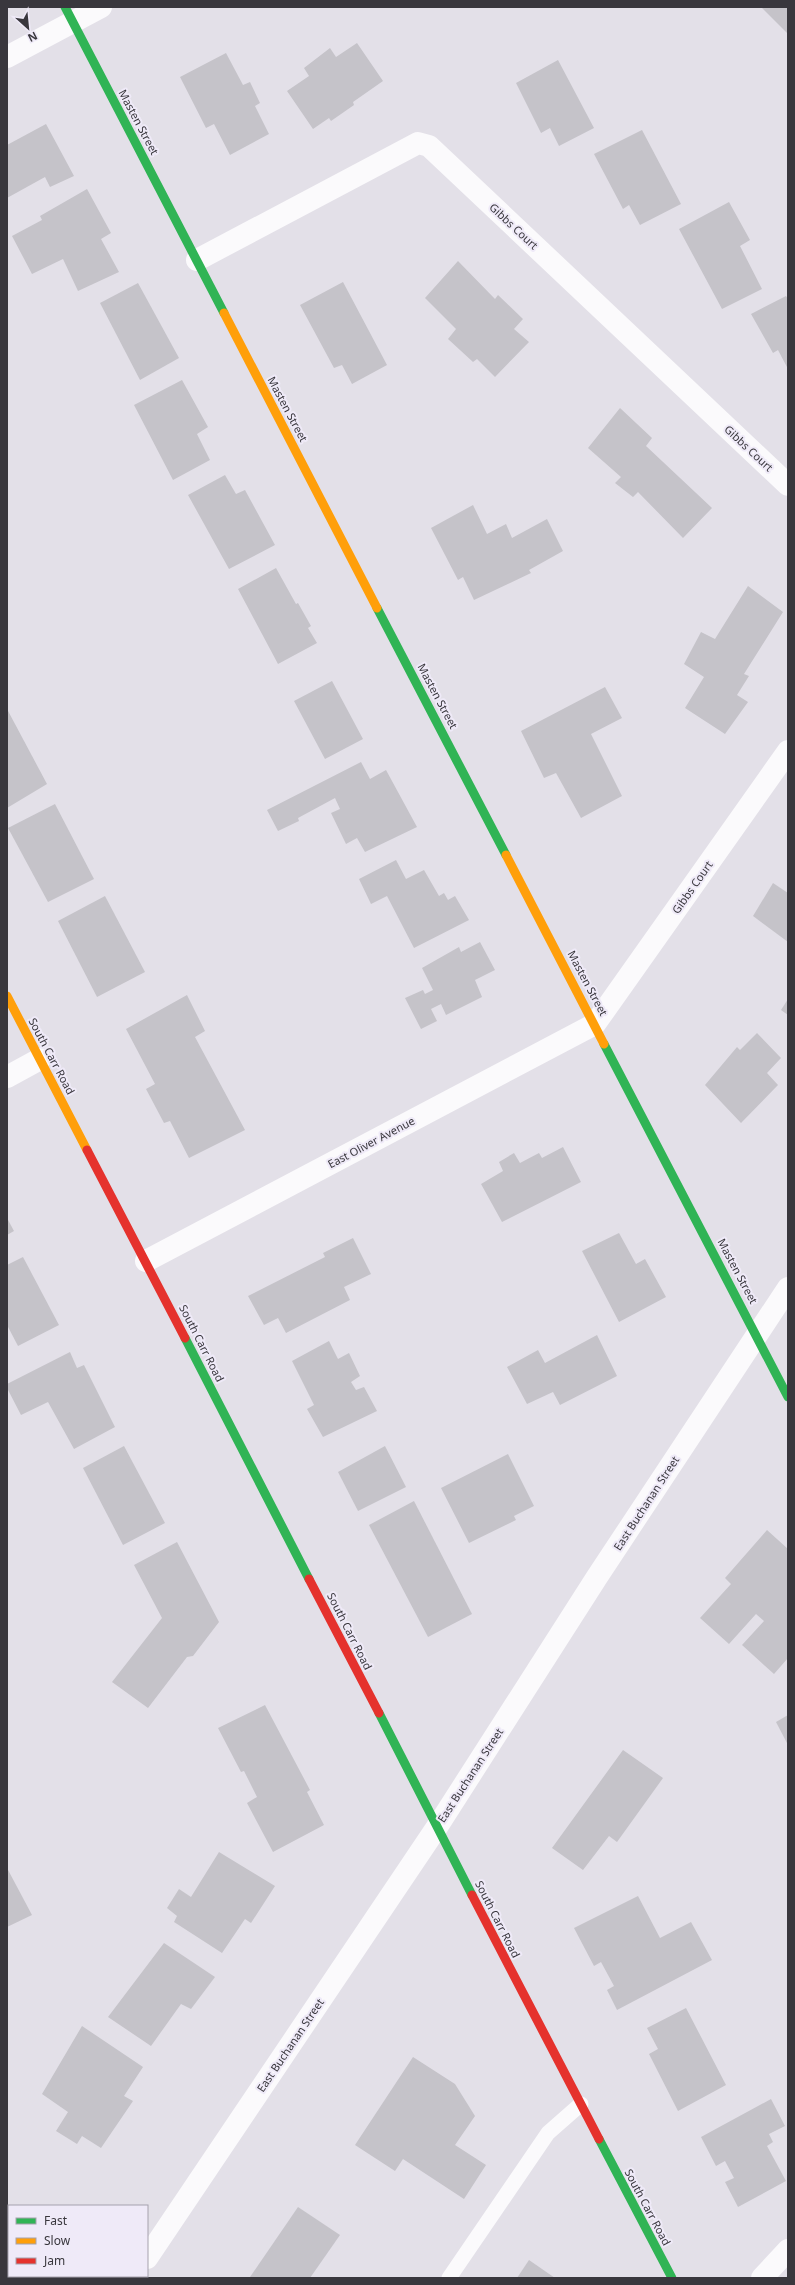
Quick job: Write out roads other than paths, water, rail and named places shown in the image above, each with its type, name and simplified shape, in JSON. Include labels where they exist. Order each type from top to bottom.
[{"type":"street","points":[[7,57],[69,14],[101,7]]},
{"type":"street","name":"Masten Street","points":[[69,14],[788,1397]]},
{"type":"street","name":"Gibbs Court","points":[[197,260],[418,143],[429,146],[788,485]]},
{"type":"street","name":"Gibbs Court","points":[[595,1024],[788,751]]},
{"type":"street","name":"South Carr Road","points":[[7,996],[146,1261],[437,1827],[672,2278]]},
{"type":"street","name":"East Oliver Avenue","points":[[146,1261],[595,1024]]},
{"type":"street","points":[[7,1077],[40,1059]]},
{"type":"street","name":"East Buchanan Street","points":[[148,2257],[437,1827],[756,1334],[788,1288]]},
{"type":"street","points":[[762,2278],[788,2250]]},
{"type":"lane","points":[[450,2278],[548,2133],[581,2104]]}]
